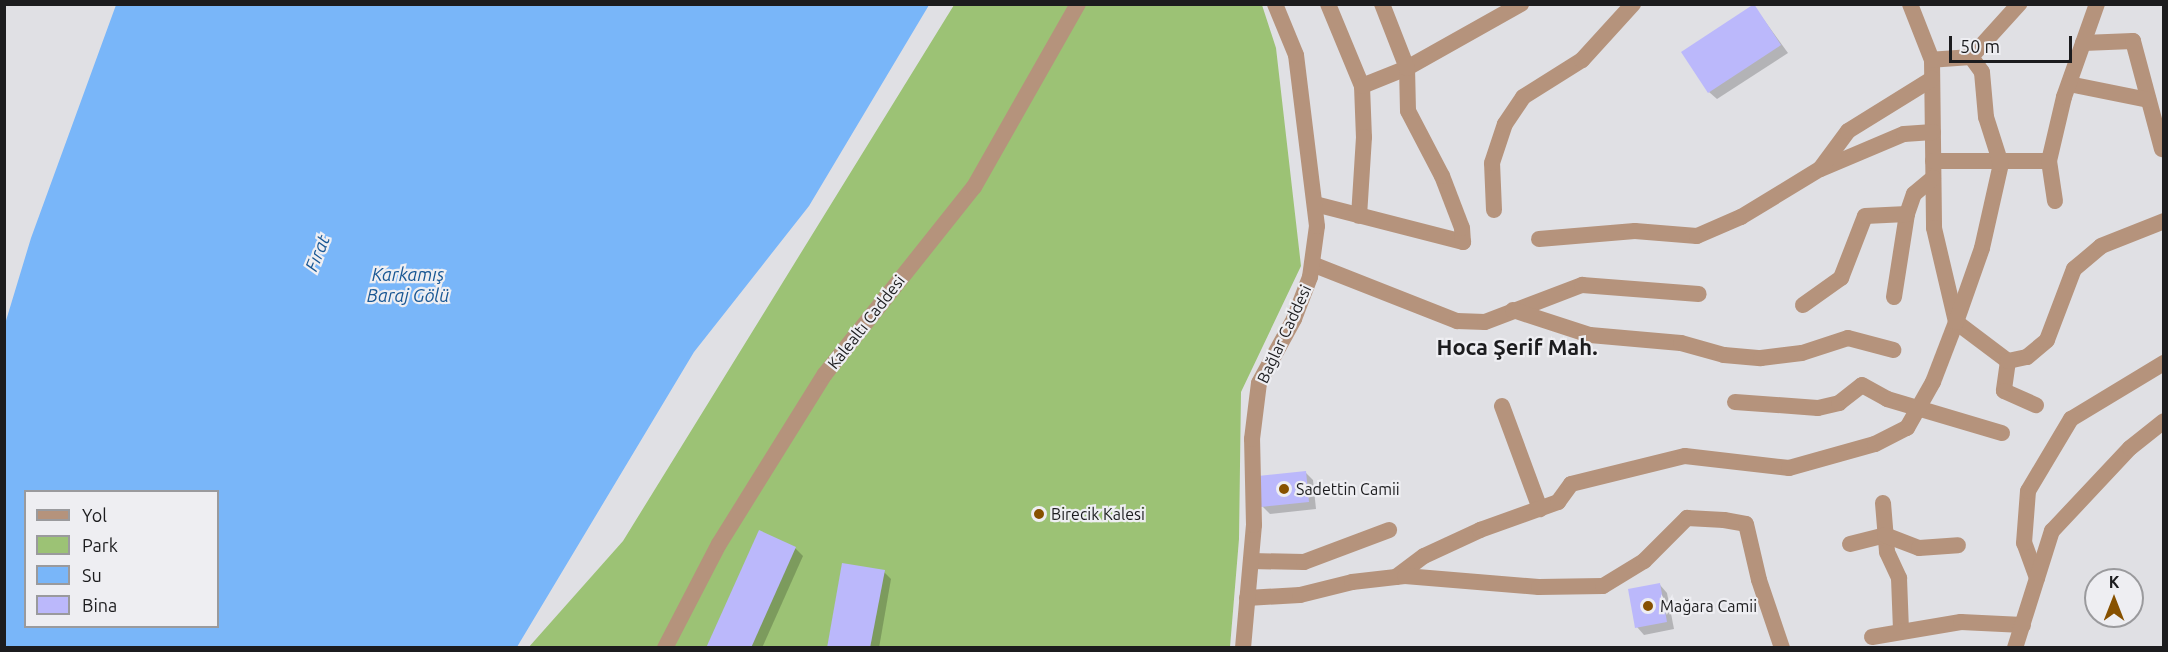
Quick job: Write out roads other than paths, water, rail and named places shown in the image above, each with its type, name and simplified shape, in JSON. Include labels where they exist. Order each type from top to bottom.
[{"type":"street","name":"Kalealtı Caddesi","points":[[665,648],[719,544],[825,374],[974,187],[1078,4]]},
{"type":"street","name":"Bağlar Caddesi","points":[[1244,648],[1254,525],[1252,439],[1259,383],[1294,319],[1312,264],[1317,226],[1296,56],[1275,4]]},
{"type":"street","points":[[1328,4],[1362,86],[1364,137],[1359,216]]},
{"type":"street","points":[[1315,204],[1463,242],[1462,228],[1442,176],[1408,111],[1407,68],[1382,4]]},
{"type":"street","points":[[1362,86],[1407,68],[1521,4]]},
{"type":"street","points":[[1494,210],[1492,163],[1505,124],[1523,97],[1582,60],[1634,4]]},
{"type":"street","points":[[1910,4],[1932,60],[1934,228],[1956,322],[2008,361],[2027,357],[2046,340],[2074,268],[2102,246],[2163,221]]},
{"type":"street","points":[[1932,60],[1971,57],[2019,4]]},
{"type":"street","points":[[2055,201],[2049,161],[2069,84],[2097,4]]},
{"type":"street","points":[[2083,43],[2133,41],[2162,148]]},
{"type":"street","points":[[1396,577],[1443,548],[1558,502],[1571,484],[1685,456],[1789,468],[1875,444],[1907,428],[1919,410],[1956,322],[1982,248],[2001,164],[1986,117],[1982,72],[1971,57]]},
{"type":"street","points":[[1820,170],[1848,131],[1932,79]]},
{"type":"street","points":[[2069,84],[2148,100]]},
{"type":"street","points":[[1539,239],[1635,231],[1696,236],[1741,217],[1820,170],[1904,134],[1933,132]]},
{"type":"street","points":[[1894,297],[1907,214],[1914,194],[1933,169],[2049,161]]},
{"type":"street","points":[[1803,305],[1840,278],[1865,216],[1907,214]]},
{"type":"street","points":[[1312,264],[1457,321],[1485,322],[1582,285],[1699,294]]},
{"type":"street","points":[[1513,310],[1590,335],[1682,343],[1724,355],[1761,358],[1802,353],[1848,339],[1893,350]]},
{"type":"street","points":[[2008,361],[2004,391],[2036,405]]},
{"type":"street","points":[[2037,578],[2024,543],[2028,491],[2071,419],[2163,363]]},
{"type":"street","points":[[1735,402],[1818,408],[1839,403],[1862,385],[1919,410],[1980,424],[2002,433]]},
{"type":"street","points":[[1502,406],[1540,508]]},
{"type":"street","points":[[2015,648],[2052,531],[2130,448],[2163,421]]},
{"type":"street","points":[[1883,503],[1885,535],[1899,579],[1900,631]]},
{"type":"street","points":[[1247,598],[1300,595],[1353,582],[1396,577],[1539,587],[1603,586],[1644,561],[1687,518],[1746,524],[1759,580],[1782,648]]},
{"type":"street","points":[[1251,561],[1305,562],[1389,530]]},
{"type":"street","points":[[1850,544],[1885,535],[1919,548],[1958,545]]},
{"type":"street","points":[[1872,637],[1961,622],[2022,625]]},
{"type":"water","name":"Karkamış Baraj Gölü","points":[[116,4],[929,5],[809,206],[694,352],[517,647],[5,647],[5,324],[31,238]]},
{"type":"place","name":"Sadettin Camii","points":[[1284,489]]},
{"type":"place","name":"Birecik Kalesi","points":[[1039,514]]},
{"type":"place","name":"Mağara Camii","points":[[1648,606]]},
{"type":"district","name":"Hoca Şerif Mah.","points":[[1517,347]]},
{"type":"water label","name":"Fırat","points":[[317,253]]}]
